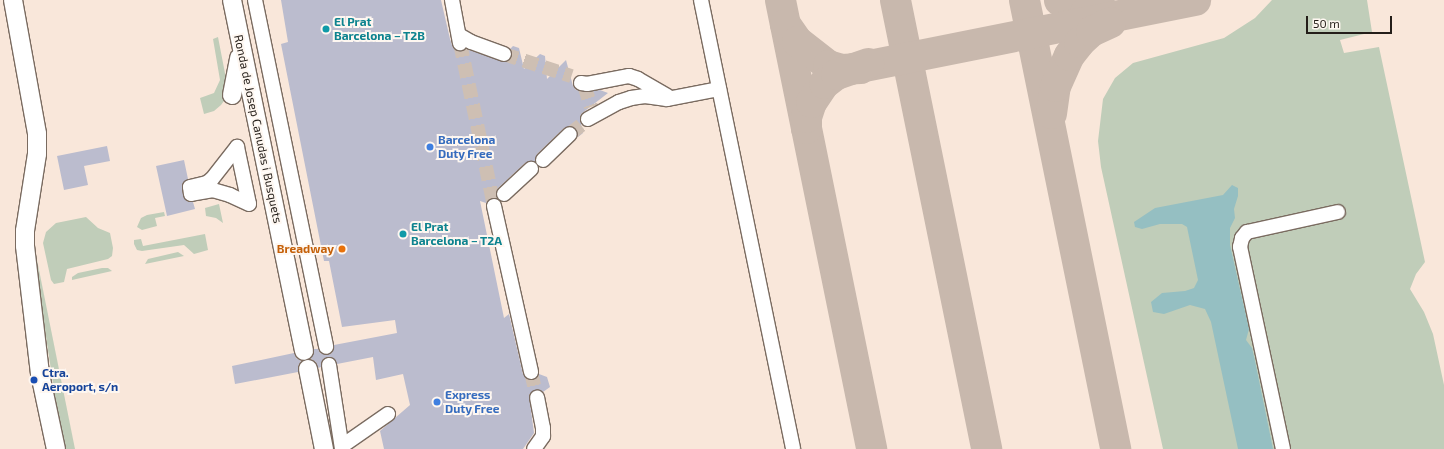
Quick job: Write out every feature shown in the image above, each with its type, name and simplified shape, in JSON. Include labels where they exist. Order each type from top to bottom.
[{"type":"main road","points":[[13,0],[37,134],[37,154],[25,231],[26,262],[40,374],[56,449]]},
{"type":"main road","name":"Ronda de Josep Canudas i Busquets","points":[[232,0],[304,351]]},
{"type":"main road","points":[[232,95],[241,49]]},
{"type":"main road","points":[[308,369],[324,449]]},
{"type":"street","name":"Ronda de Josep Canudas i Busquets","points":[[255,0],[326,347]]},
{"type":"street","points":[[452,0],[460,39],[504,54]]},
{"type":"street","points":[[701,0],[793,449]]},
{"type":"street","points":[[579,81],[587,84],[629,76],[638,79],[666,96],[677,97]]},
{"type":"street","points":[[587,117],[631,98],[642,96],[661,99],[719,89]]},
{"type":"street","points":[[543,160],[570,134]]},
{"type":"street","points":[[237,147],[249,204],[230,195],[213,190],[191,194],[190,187],[207,183],[212,179],[237,147]]},
{"type":"street","points":[[504,194],[531,169]]},
{"type":"street","points":[[495,208],[531,372]]},
{"type":"street","points":[[1283,449],[1240,247],[1242,238],[1247,232],[1338,212]]},
{"type":"street","points":[[329,365],[342,448],[388,414]]},
{"type":"street","points":[[534,449],[543,436],[543,428],[537,398]]},
{"type":"green space","points":[[1272,0],[1367,0],[1372,32],[1340,40],[1344,53],[1379,47],[1425,262],[1416,274],[1410,289],[1424,312],[1433,334],[1444,385],[1444,449],[1163,449],[1101,167],[1098,141],[1103,99],[1115,78],[1133,63],[1224,38],[1255,18]]},
{"type":"green space","points":[[218,37],[229,94],[221,105],[214,111],[204,114],[200,98],[214,93],[220,80],[213,39]]},
{"type":"green space","points":[[219,204],[223,223],[216,218],[206,216],[205,208]]},
{"type":"green space","points":[[164,212],[165,216],[155,218],[157,226],[142,230],[137,227],[141,218],[147,215]]},
{"type":"green space","points":[[86,217],[98,228],[110,233],[113,248],[112,256],[108,259],[67,269],[64,282],[54,284],[51,280],[43,243],[46,232],[56,223]]},
{"type":"green space","points":[[205,234],[208,250],[194,254],[184,245],[142,251],[137,250],[134,244],[134,240],[141,239],[143,246]]},
{"type":"green space","points":[[35,250],[75,449],[63,449],[33,251]]},
{"type":"green space","points":[[178,252],[184,256],[145,264],[148,259]]},
{"type":"green space","points":[[108,268],[112,271],[72,280],[72,277],[78,273]]},
{"type":"water","points":[[1232,185],[1238,188],[1238,196],[1234,209],[1235,218],[1230,228],[1230,245],[1249,329],[1246,340],[1252,348],[1273,449],[1238,449],[1211,322],[1205,309],[1190,305],[1164,314],[1153,312],[1151,302],[1162,293],[1185,291],[1194,288],[1198,280],[1187,227],[1182,224],[1160,224],[1142,229],[1135,227],[1134,222],[1155,208],[1223,195]]},
{"type":"building","name":"El Prat Barcelona – T2A","points":[[281,0],[441,0],[450,39],[453,48],[457,51],[466,49],[505,62],[512,57],[510,49],[513,46],[519,48],[524,69],[540,54],[545,56],[547,79],[566,60],[573,86],[576,90],[586,92],[600,90],[608,93],[581,114],[580,119],[583,133],[578,137],[576,128],[572,126],[564,128],[537,154],[535,162],[530,161],[525,163],[498,188],[496,192],[497,198],[492,198],[486,203],[480,201],[504,318],[509,314],[523,374],[529,380],[536,378],[539,374],[547,377],[550,387],[543,392],[536,390],[529,395],[534,433],[523,449],[384,449],[380,431],[410,405],[403,374],[376,380],[373,357],[337,364],[332,357],[327,357],[323,359],[321,367],[318,368],[316,362],[311,359],[314,349],[318,349],[320,353],[327,355],[332,353],[334,345],[397,333],[395,320],[342,327],[329,261],[324,261],[281,44],[288,42]]},
{"type":"building","points":[[107,146],[110,161],[84,166],[88,185],[64,190],[57,156]]},
{"type":"building","points":[[184,160],[188,179],[182,184],[183,195],[188,202],[193,202],[195,209],[167,216],[156,166]]},
{"type":"building","points":[[294,353],[296,358],[301,361],[298,366],[298,372],[235,384],[232,366]]},
{"type":"taxiway","points":[[780,0],[871,449]]},
{"type":"taxiway","points":[[895,0],[986,449]]},
{"type":"taxiway","points":[[1024,0],[1115,449]]},
{"type":"taxiway","points":[[1059,0],[1085,12],[1108,14]]},
{"type":"taxiway","points":[[849,69],[1195,0]]},
{"type":"taxiway","points":[[1051,113],[1055,86],[1069,55],[1079,42],[1091,31],[1110,22]]},
{"type":"taxiway","points":[[785,24],[797,41],[828,65],[841,69],[860,68]]},
{"type":"taxiway","points":[[806,128],[806,117],[811,102],[824,83],[836,74],[868,63]]},
{"type":"tunnel","points":[[460,43],[494,206]]},
{"type":"tunnel","points":[[504,54],[571,76]]},
{"type":"tunnel","points":[[584,85],[591,107]]},
{"type":"tunnel","points":[[570,134],[581,125]]},
{"type":"tunnel","points":[[531,372],[537,398]]},
{"type":"place","name":"El Prat Barcelona – T2B","points":[[326,29]]},
{"type":"place","name":"Barcelona Duty Free","points":[[430,147]]},
{"type":"place","name":"El Prat Barcelona – T2A","points":[[403,234]]},
{"type":"place","name":"Breadway","points":[[342,249]]},
{"type":"place","name":"Ctra. Aeroport, s/n","points":[[34,380]]},
{"type":"place","name":"Express Duty Free","points":[[437,402]]}]
